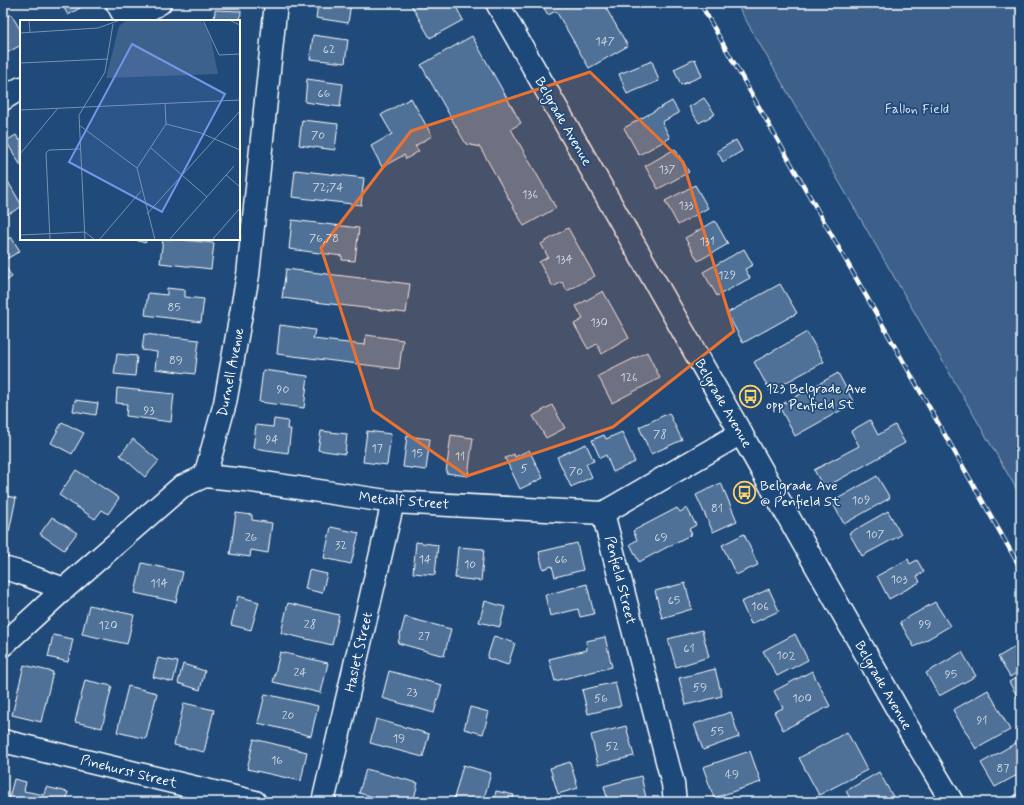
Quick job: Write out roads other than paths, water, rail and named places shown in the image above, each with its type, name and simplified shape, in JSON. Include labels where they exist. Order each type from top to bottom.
[{"type":"street","points":[[117,3],[127,20]]},
{"type":"street","points":[[130,20],[160,3]]},
{"type":"street","name":"Durnell Avenue","points":[[205,476],[225,403],[248,275],[276,3]]},
{"type":"street","name":"Belgrade Avenue","points":[[497,3],[904,721],[952,802]]},
{"type":"street","points":[[3,99],[20,89]]},
{"type":"street","points":[[604,513],[741,434]]},
{"type":"street","points":[[3,646],[64,589],[181,487],[205,476]]},
{"type":"street","name":"Metcalf Street","points":[[205,476],[246,480],[393,502],[604,513]]},
{"type":"street","name":"Haslet Street","points":[[323,802],[393,502]]},
{"type":"street","name":"Penfield Street","points":[[604,513],[671,776],[675,802]]},
{"type":"street","points":[[3,568],[64,589]]},
{"type":"street","name":"Pinehurst Street","points":[[3,740],[255,802]]},
{"type":"railway","points":[[700,3],[1021,569]]},
{"type":"place","name":"123 Belgrade Ave opp Penfield St","points":[[751,396]]},
{"type":"place","name":"Belgrade Ave @ Penfield St","points":[[744,493]]},
{"type":"park label","name":"Fallon Field","points":[[917,108]]}]
